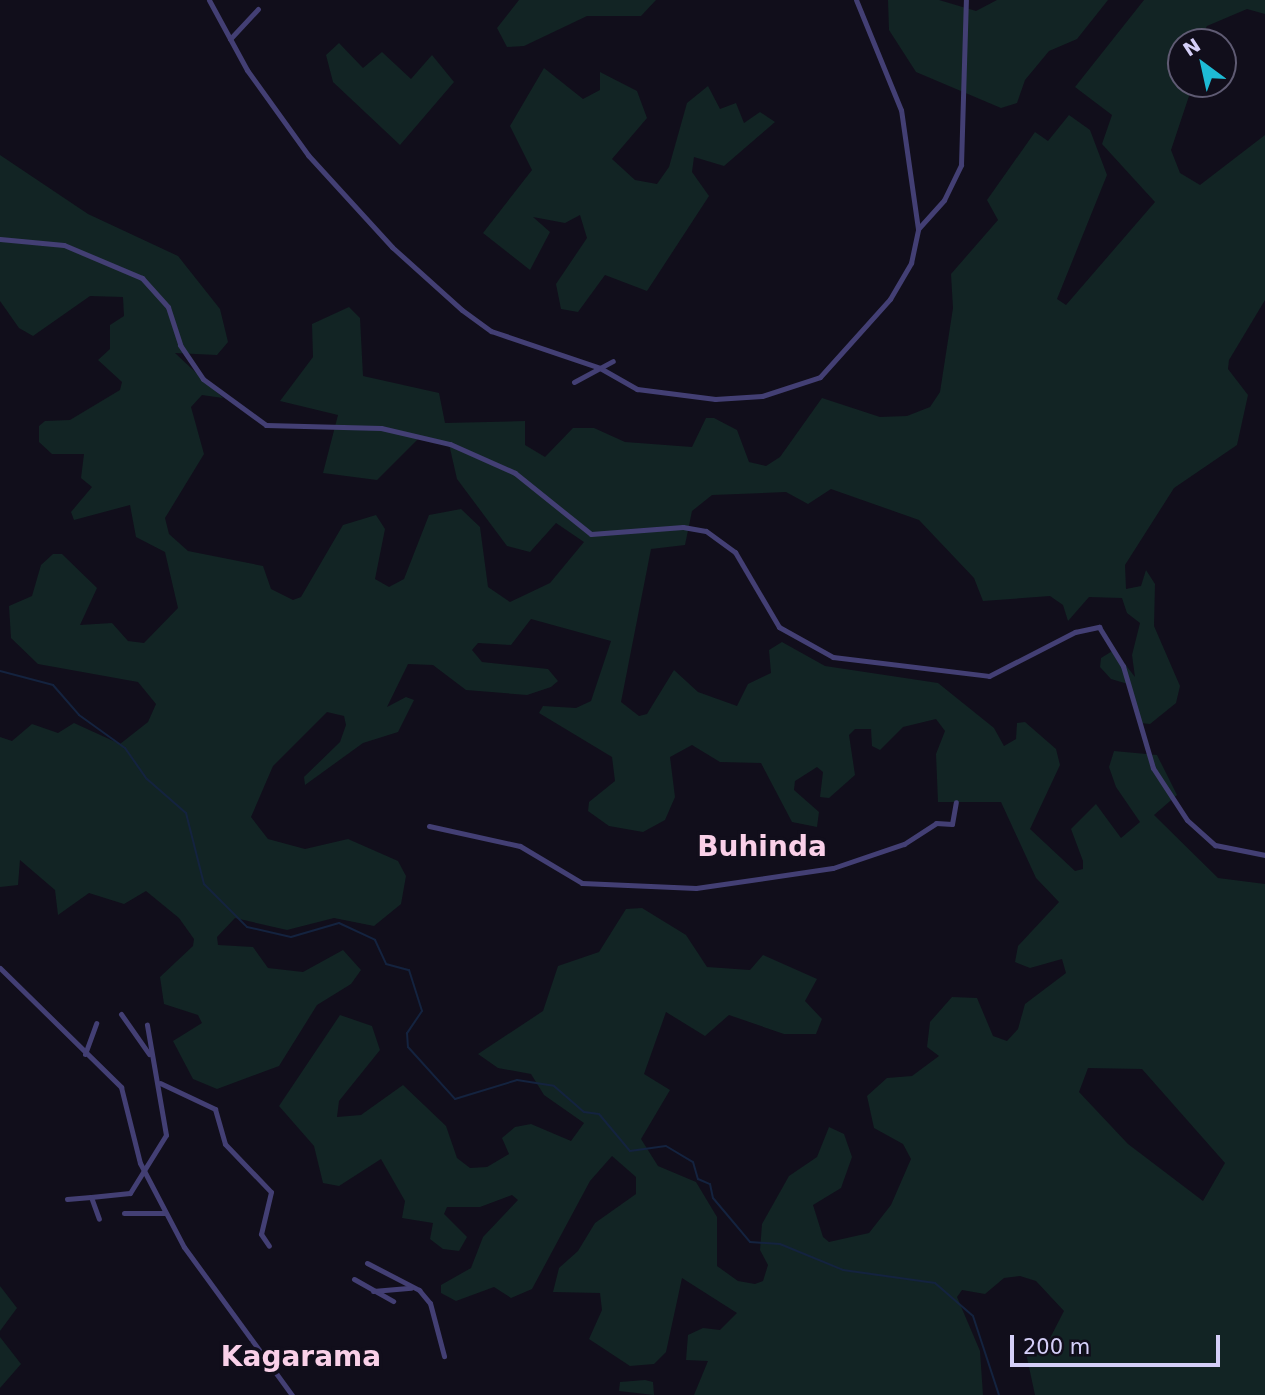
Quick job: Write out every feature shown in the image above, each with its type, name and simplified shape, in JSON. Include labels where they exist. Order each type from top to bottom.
[{"type":"street","points":[[209,0],[230,39],[308,155],[427,282],[491,331],[600,368],[651,393],[715,398],[799,387],[837,364],[890,299],[911,263],[918,229],[894,82],[856,0]]},
{"type":"street","points":[[918,229],[944,200],[961,165],[966,0]]},
{"type":"street","points":[[230,39],[258,9]]},
{"type":"street","points":[[0,239],[64,244],[142,278],[168,307],[180,345],[203,379],[266,425],[381,428],[462,448],[515,473],[591,534],[683,527],[706,531],[735,552],[790,637],[834,657],[989,676],[1074,632],[1099,627],[1123,666],[1153,768],[1186,820],[1215,845],[1265,855]]},
{"type":"street","points":[[574,382],[612,361]]},
{"type":"street","points":[[429,825],[520,846],[582,883],[696,888],[832,868],[904,844],[936,823],[952,824],[956,802]]},
{"type":"street","points":[[0,968],[121,1087],[146,1176],[165,1213],[225,1310],[292,1395]]},
{"type":"street","points":[[121,1014],[152,1059]]},
{"type":"street","points":[[85,1054],[96,1024]]},
{"type":"street","points":[[67,1199],[125,1197],[146,1176],[166,1135],[160,1083],[152,1059],[147,1025]]},
{"type":"street","points":[[160,1083],[215,1109],[225,1144],[271,1192],[261,1234],[269,1246]]},
{"type":"street","points":[[91,1197],[99,1219]]},
{"type":"street","points":[[124,1213],[165,1213]]},
{"type":"street","points":[[367,1263],[419,1290],[435,1316],[444,1356]]},
{"type":"street","points":[[354,1279],[393,1301]]},
{"type":"street","points":[[373,1292],[419,1290]]},
{"type":"shaded area","points":[[519,0],[656,0],[641,16],[587,16],[524,46],[507,47],[497,28]]},
{"type":"shaded area","points":[[888,0],[939,0],[976,11],[997,0],[1108,0],[1077,39],[1049,51],[1025,80],[1017,103],[1001,108],[916,72],[889,30]]},
{"type":"shaded area","points":[[1144,0],[1265,0],[1265,14],[1247,9],[1206,28],[1167,28],[1167,98],[1188,98],[1171,150],[1180,173],[1200,185],[1265,135],[1265,300],[1229,360],[1228,369],[1248,395],[1237,445],[1174,488],[1125,565],[1126,589],[1141,586],[1146,570],[1155,584],[1154,626],[1180,686],[1176,703],[1150,724],[1141,723],[1128,684],[1111,679],[1100,667],[1101,658],[1114,650],[1135,677],[1132,655],[1140,623],[1127,613],[1122,598],[1089,597],[1068,621],[1063,605],[1050,596],[983,601],[974,578],[919,520],[831,489],[808,504],[786,492],[712,495],[692,511],[685,545],[651,549],[621,702],[639,716],[647,714],[674,670],[698,692],[737,706],[748,684],[771,673],[769,650],[782,642],[825,666],[938,683],[994,728],[1004,746],[1016,739],[1017,723],[1025,722],[1056,749],[1060,765],[1030,829],[1075,871],[1083,869],[1083,861],[1071,829],[1096,804],[1121,838],[1140,822],[1116,787],[1109,767],[1114,751],[1157,755],[1177,795],[1154,815],[1218,878],[1265,884],[1265,1395],[1035,1395],[1026,1353],[1048,1342],[1064,1311],[1036,1281],[1020,1276],[1004,1278],[985,1294],[962,1290],[957,1297],[980,1351],[983,1395],[694,1395],[708,1361],[686,1360],[688,1335],[703,1328],[720,1330],[737,1313],[682,1278],[666,1352],[654,1364],[630,1366],[589,1339],[602,1310],[600,1293],[553,1292],[559,1268],[578,1251],[595,1223],[636,1194],[636,1177],[612,1156],[590,1181],[532,1289],[511,1298],[494,1287],[456,1301],[441,1293],[441,1285],[471,1268],[483,1237],[518,1200],[512,1195],[480,1207],[447,1207],[444,1214],[467,1237],[459,1251],[443,1249],[430,1239],[433,1223],[402,1218],[405,1201],[381,1159],[339,1186],[323,1183],[314,1146],[279,1106],[340,1015],[372,1026],[380,1050],[339,1101],[337,1117],[361,1115],[403,1085],[446,1126],[457,1158],[470,1168],[487,1167],[509,1154],[502,1138],[515,1127],[531,1124],[571,1141],[584,1123],[544,1095],[531,1074],[498,1068],[478,1054],[543,1011],[558,966],[599,952],[626,909],[642,908],[686,935],[707,967],[750,970],[763,955],[817,979],[805,1001],[822,1019],[816,1034],[784,1034],[729,1015],[705,1036],[666,1012],[644,1074],[670,1090],[641,1139],[658,1166],[696,1182],[717,1217],[717,1266],[738,1281],[755,1284],[763,1281],[768,1265],[760,1250],[762,1224],[789,1176],[817,1157],[829,1127],[844,1134],[852,1157],[841,1188],[813,1205],[823,1237],[829,1242],[869,1233],[891,1205],[911,1159],[903,1144],[874,1128],[867,1096],[887,1078],[912,1076],[939,1056],[927,1047],[930,1022],[952,997],[977,998],[993,1036],[1007,1041],[1018,1029],[1025,1004],[1066,973],[1062,959],[1030,968],[1015,962],[1018,946],[1059,902],[1036,878],[1001,802],[938,802],[936,754],[945,731],[936,719],[903,727],[880,750],[872,746],[871,729],[855,729],[849,735],[855,775],[829,798],[820,797],[823,772],[817,767],[795,781],[794,790],[819,812],[817,827],[792,822],[761,763],[720,762],[692,745],[670,757],[675,797],[665,820],[643,832],[609,826],[588,811],[589,802],[615,781],[612,757],[539,713],[543,706],[576,708],[591,701],[611,641],[531,619],[511,645],[478,643],[472,650],[482,662],[548,669],[558,681],[551,687],[527,695],[466,690],[433,665],[408,664],[387,707],[406,697],[414,700],[398,732],[363,743],[305,785],[304,777],[340,742],[346,725],[344,716],[327,712],[273,766],[251,817],[268,839],[305,849],[348,839],[398,861],[406,876],[401,904],[374,926],[334,918],[287,930],[235,918],[217,937],[218,945],[253,947],[268,968],[303,972],[343,950],[361,970],[351,984],[317,1005],[279,1066],[217,1089],[193,1079],[173,1041],[202,1023],[198,1015],[164,1004],[160,977],[193,946],[194,939],[179,918],[146,891],[124,904],[89,893],[58,915],[55,890],[20,860],[18,885],[0,887],[0,737],[12,741],[32,724],[58,733],[74,723],[120,744],[148,722],[156,704],[138,682],[38,664],[11,638],[9,606],[32,596],[41,565],[53,554],[62,554],[97,588],[80,625],[112,623],[128,641],[144,643],[178,608],[165,552],[136,537],[130,505],[74,520],[71,512],[92,487],[81,478],[84,454],[52,454],[39,442],[39,426],[45,421],[70,420],[120,390],[122,382],[98,360],[110,349],[110,325],[124,316],[123,297],[90,296],[33,336],[19,328],[0,301],[0,155],[88,214],[178,256],[220,309],[228,342],[217,355],[175,353],[223,398],[202,395],[191,407],[204,454],[165,518],[169,534],[188,551],[263,566],[271,589],[293,600],[301,597],[343,525],[376,515],[385,529],[375,579],[389,587],[404,579],[429,515],[461,509],[480,527],[488,587],[510,602],[550,583],[584,542],[556,523],[530,552],[507,546],[457,479],[449,444],[420,437],[377,480],[323,473],[338,415],[280,401],[313,357],[312,324],[349,307],[360,318],[363,376],[439,393],[445,423],[525,421],[525,445],[545,457],[573,428],[594,428],[625,442],[692,447],[706,418],[714,418],[737,430],[749,462],[766,466],[780,457],[822,398],[880,417],[907,416],[930,407],[940,392],[953,308],[951,274],[998,220],[987,200],[1035,132],[1048,141],[1069,115],[1090,130],[1107,175],[1057,299],[1066,305],[1155,202],[1102,144],[1112,115],[1075,87]],"holes":[[[1088,1068],[1142,1069],[1225,1163],[1203,1201],[1128,1144],[1079,1092]]]},
{"type":"shaded area","points":[[339,43],[363,68],[382,52],[411,79],[432,55],[454,82],[400,145],[333,82],[326,55]]},
{"type":"shaded area","points":[[544,68],[583,99],[600,90],[600,72],[637,91],[647,118],[612,159],[635,180],[657,184],[669,167],[687,103],[708,86],[720,109],[736,103],[744,123],[760,112],[775,122],[724,166],[694,157],[692,172],[709,196],[647,291],[605,275],[578,312],[561,309],[556,284],[587,238],[580,215],[565,223],[533,217],[550,232],[530,270],[483,233],[532,170],[510,126]]},
{"type":"shaded area","points":[[0,1286],[17,1308],[0,1331]]},
{"type":"shaded area","points":[[0,1337],[21,1364],[0,1388]]},
{"type":"shaded area","points":[[620,1382],[653,1382],[654,1395],[619,1391]]},
{"type":"waterway","points":[[0,671],[53,685],[79,715],[125,748],[147,779],[186,813],[204,884],[247,927],[291,937],[339,923],[375,940],[386,964],[409,970],[422,1011],[407,1033],[408,1047],[455,1099],[517,1080],[554,1086],[584,1112],[599,1114],[630,1151],[666,1146],[693,1162],[698,1179],[710,1184],[713,1198],[750,1242],[780,1244],[843,1270],[935,1283],[973,1316],[999,1395]]},
{"type":"district","name":"Buhinda","points":[[762,847]]},
{"type":"district","name":"Kagarama","points":[[301,1357]]}]
